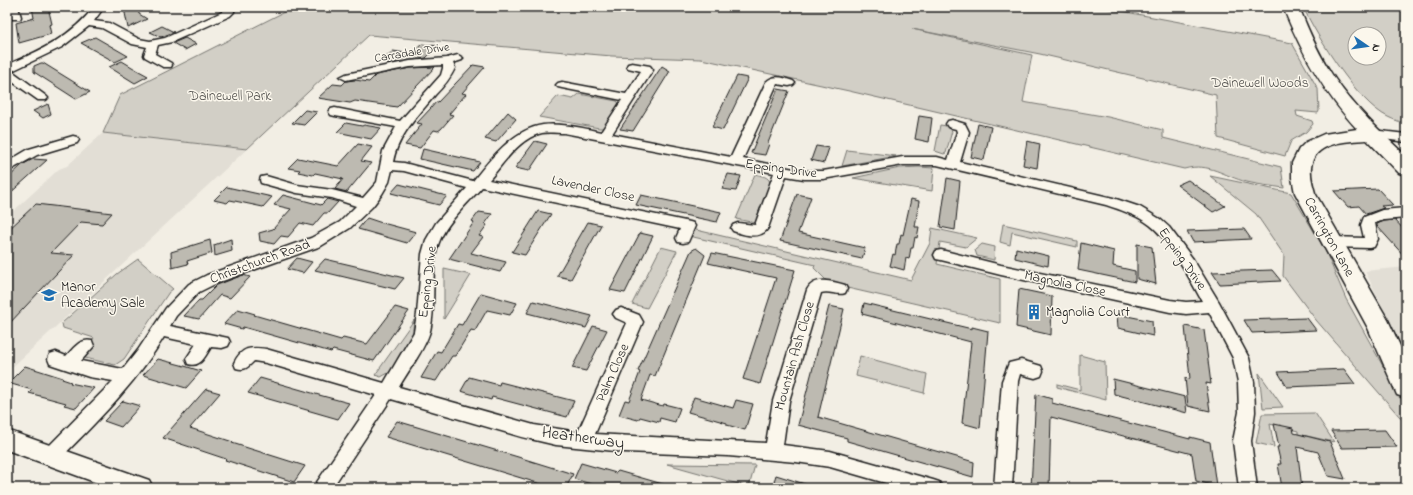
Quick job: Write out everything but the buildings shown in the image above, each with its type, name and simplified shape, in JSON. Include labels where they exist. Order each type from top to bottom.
[{"type":"main road","points":[[1291,7],[1318,66],[1347,106],[1406,168]]},
{"type":"main road","name":"Carrington Lane","points":[[1372,134],[1342,136],[1324,140],[1304,156],[1301,175],[1305,193],[1379,327],[1406,387]]},
{"type":"street","points":[[7,69],[57,44],[87,23],[99,7]]},
{"type":"street","points":[[87,23],[105,25],[136,42],[153,44],[168,40],[226,14],[229,12],[230,7]]},
{"type":"street","points":[[153,44],[149,55],[167,65]]},
{"type":"street","name":"Carradale Drive","points":[[346,77],[410,64],[452,60]]},
{"type":"street","name":"Christchurch Road","points":[[50,457],[106,401],[127,377],[179,302],[194,288],[212,279],[316,242],[345,225],[367,204],[383,182],[392,143],[403,125],[446,76],[452,60]]},
{"type":"street","points":[[604,136],[647,70],[646,68],[632,66]]},
{"type":"street","points":[[7,73],[42,98]]},
{"type":"street","points":[[735,162],[772,82],[777,80],[789,83]]},
{"type":"street","points":[[562,85],[628,98]]},
{"type":"street","points":[[335,112],[403,125]]},
{"type":"street","points":[[952,124],[961,127],[963,132],[953,165]]},
{"type":"street","name":"Epping Drive","points":[[322,488],[387,392],[422,332],[427,296],[429,254],[433,240],[441,226],[513,144],[529,133],[542,129],[564,129],[804,175],[823,175],[915,160],[937,160],[1108,201],[1123,205],[1144,214],[1164,230],[1188,263],[1235,345],[1244,369],[1247,388],[1247,412],[1242,441],[1248,488]]},
{"type":"street","points":[[1372,134],[1406,138]]},
{"type":"street","points":[[7,168],[33,152],[73,140]]},
{"type":"street","points":[[386,166],[404,167],[477,184]]},
{"type":"street","points":[[738,228],[756,230],[761,228],[781,171]]},
{"type":"street","points":[[266,180],[297,189],[332,194],[367,204]]},
{"type":"street","name":"Lavender Close","points":[[477,184],[685,225],[688,226],[688,228],[683,238]]},
{"type":"street","points":[[1332,242],[1368,243],[1371,239],[1368,225],[1369,220],[1382,215],[1406,213]]},
{"type":"street","name":"Magnolia Close","points":[[941,255],[1001,270],[1170,306],[1186,308],[1214,306]]},
{"type":"street","name":"Mountain Ash Close","points":[[772,450],[781,400],[814,290],[821,286],[840,289]]},
{"type":"street","name":"Palm Close","points":[[583,440],[635,322],[634,319],[621,314]]},
{"type":"street","points":[[160,330],[215,342],[194,359]]},
{"type":"street","points":[[86,346],[62,362],[88,370],[127,377]]},
{"type":"street","name":"Heatherway","points":[[242,363],[251,354],[266,356],[387,392],[555,437],[631,445],[772,450],[830,459],[933,488]]},
{"type":"street","points":[[1004,488],[1010,381],[1015,368],[1021,367],[1035,371]]},
{"type":"street","points":[[7,440],[50,457],[141,488]]},
{"type":"shaded area","name":"Manor Academy Sale","points":[[103,133],[247,149],[7,372],[7,217],[59,169],[67,166]]},
{"type":"shaded area","points":[[1406,267],[1406,355],[1365,271]]},
{"type":"green space","points":[[294,7],[1099,7],[1292,43],[1318,89],[1319,111],[1318,113],[1296,111],[1297,116],[1312,121],[1313,124],[1306,132],[1291,141],[1285,156],[1218,138],[1216,95],[1040,54],[912,29],[1032,55],[1023,102],[1108,117],[1163,130],[1163,138],[1281,167],[1284,188],[1247,182],[1209,168],[1193,167],[1184,169],[849,91],[701,59],[612,56],[369,35],[247,149],[103,133],[120,95]]},
{"type":"green space","points":[[1303,7],[1406,7],[1406,123],[1388,117],[1364,98],[1351,84],[1318,35]]},
{"type":"green space","points":[[579,94],[617,101],[620,105],[603,128],[539,117],[558,96],[573,99]]},
{"type":"green space","points":[[940,125],[947,126],[952,131],[946,153],[944,154],[935,151]]},
{"type":"green space","points":[[847,150],[896,156],[842,166]]},
{"type":"green space","points":[[900,168],[934,168],[932,191],[853,178]]},
{"type":"green space","points":[[755,174],[768,179],[770,183],[757,217],[760,218],[756,223],[736,219]]},
{"type":"green space","points":[[1210,176],[1291,193],[1325,250],[1346,299],[1406,408],[1406,424],[1316,320],[1283,276],[1284,255],[1256,214]]},
{"type":"green space","points":[[1003,224],[1077,241],[1077,247],[1012,232],[1010,245],[1000,242]]},
{"type":"green space","points":[[932,228],[977,238],[966,247],[940,242],[937,264],[1000,279],[1000,323],[830,284],[814,268],[815,265],[689,236],[692,229],[911,280],[930,243]]},
{"type":"green space","points":[[982,244],[995,247],[994,260],[977,256],[975,250]]},
{"type":"green space","points":[[661,247],[677,251],[647,308],[632,304]]},
{"type":"green space","points":[[138,259],[173,289],[169,292],[124,359],[115,365],[81,357],[94,338],[63,328],[62,323],[117,274]]},
{"type":"green space","points":[[444,269],[471,275],[444,319]]},
{"type":"green space","points":[[414,320],[412,338],[390,372],[381,377],[375,375]]},
{"type":"green space","points":[[1080,355],[1105,362],[1106,400],[1057,387],[1057,384],[1080,390]]},
{"type":"green space","points":[[860,356],[927,374],[924,393],[856,376]]},
{"type":"green space","points":[[1259,373],[1283,407],[1263,408]]},
{"type":"green space","points":[[1315,413],[1334,442],[1298,434],[1298,431],[1270,424],[1274,447],[1256,443],[1262,414]]},
{"type":"green space","points":[[667,464],[755,465],[749,487]]},
{"type":"place","name":"Manor Academy Sale","points":[[49,295]]},
{"type":"place","name":"Magnolia Court","points":[[1034,312]]},
{"type":"park label","name":"Dainewell Woods","points":[[1260,83]]},
{"type":"park label","name":"Dainewell Park","points":[[230,96]]}]
